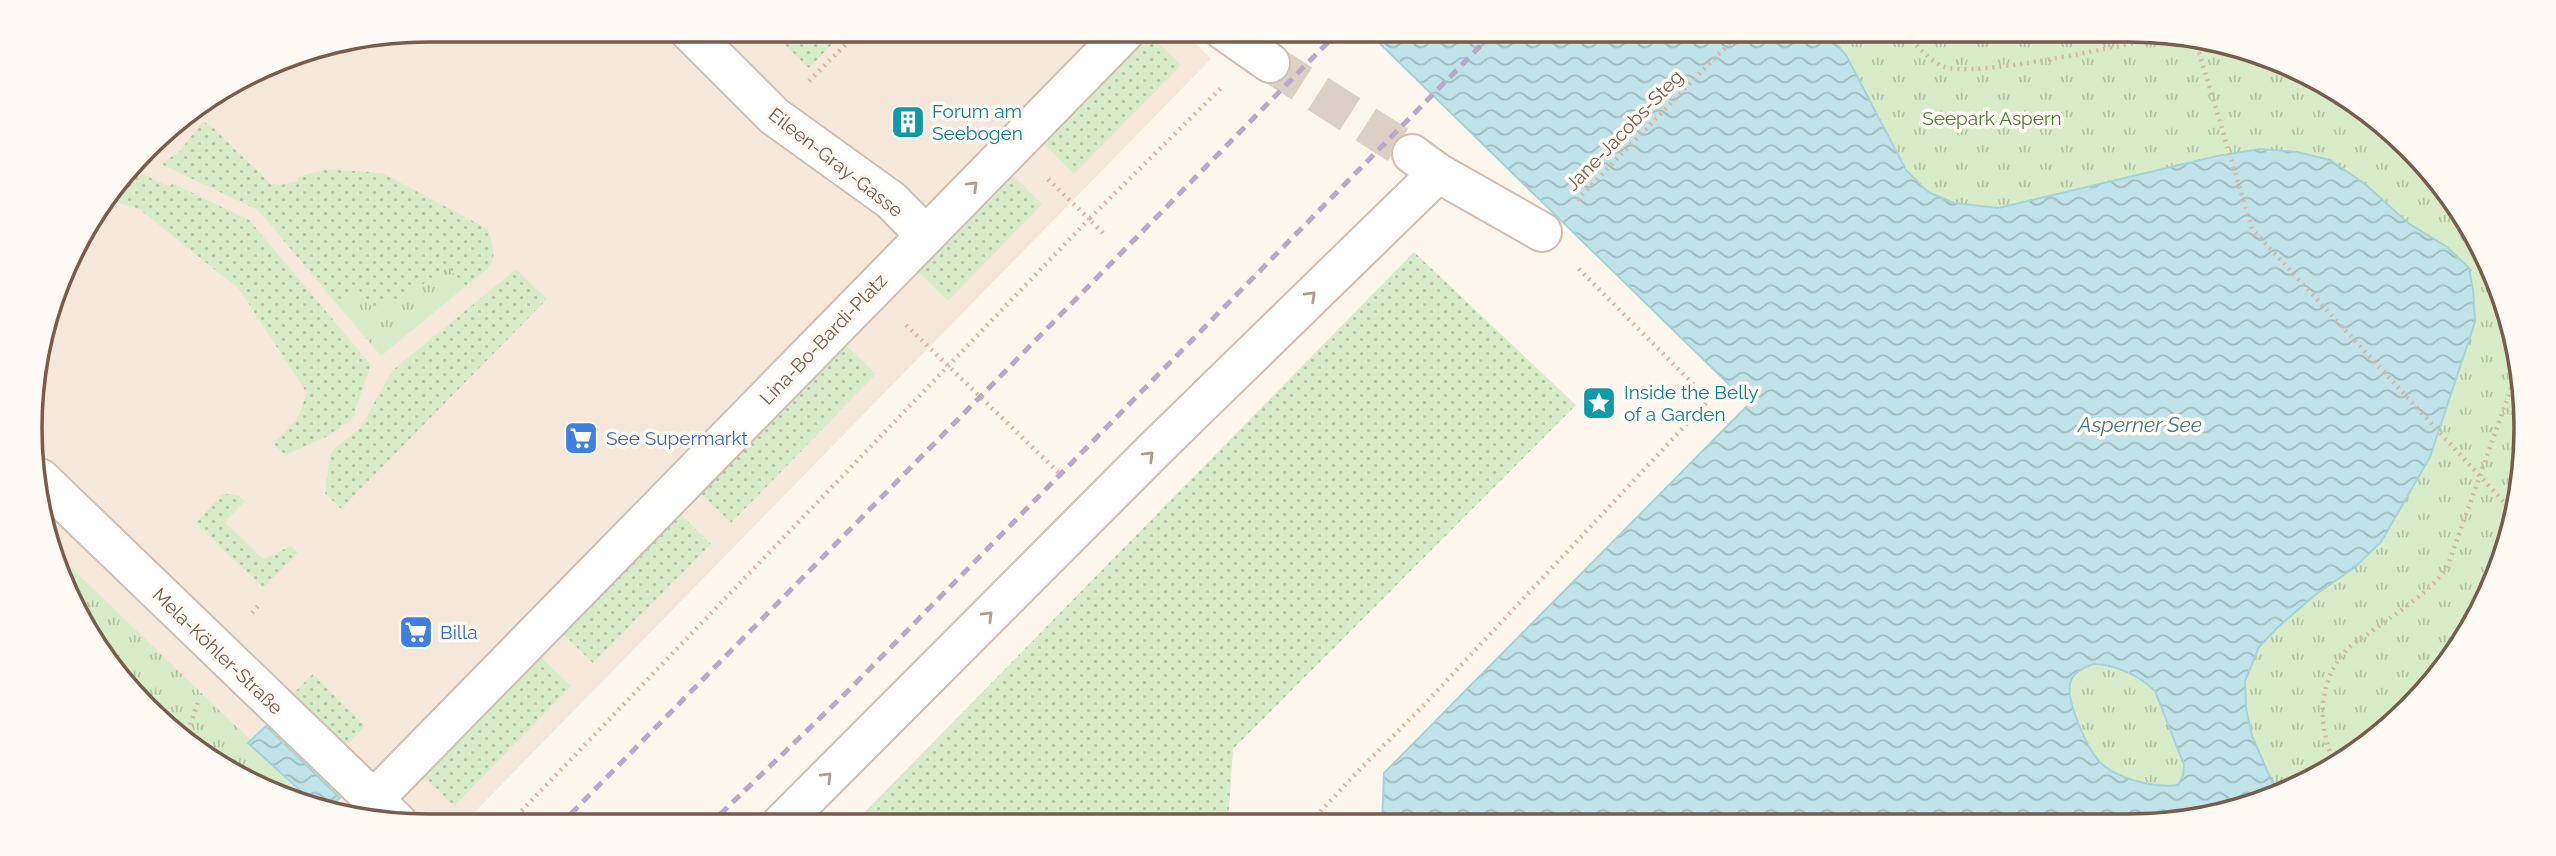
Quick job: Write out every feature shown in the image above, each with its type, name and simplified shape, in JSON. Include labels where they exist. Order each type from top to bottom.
[{"type":"street","name":"Eileen-Gray-Gasse","points":[[700,42],[774,116],[892,201],[925,235]]},
{"type":"street","name":"Lina-Bo-Bardi-Platz","points":[[385,811],[870,291],[1115,42]]},
{"type":"street","points":[[1240,42],[1263,58]]},
{"type":"street","points":[[791,814],[1096,509],[1425,164],[1542,232]]},
{"type":"street","name":"Mela-Köhler-Straße","points":[[46,484],[385,811]]},
{"type":"path","points":[[811,80],[848,42]]},
{"type":"path","name":"Jane-Jacobs-Steg","points":[[1576,201],[1730,42]]},
{"type":"path","points":[[1913,42],[1943,67],[1981,70],[2136,42]]},
{"type":"path","points":[[2198,48],[2252,229],[2507,505]]},
{"type":"path","points":[[519,814],[1089,219],[1263,58]]},
{"type":"path","points":[[1089,219],[1103,233]]},
{"type":"path","points":[[1319,814],[1709,400],[1542,232]]},
{"type":"path","points":[[870,291],[1096,509]]},
{"type":"path","points":[[2332,755],[2322,720],[2322,702],[2332,672],[2344,652],[2432,587],[2447,568],[2512,386]]},
{"type":"shaded area","points":[[428,42],[1195,42],[1211,59],[473,814],[403,813],[353,807],[280,785],[235,762],[173,718],[138,683],[107,642],[71,576],[49,503],[42,428],[49,353],[71,280],[107,214],[155,155],[214,107],[280,71],[353,49]]},
{"type":"green space","points":[[782,42],[834,42],[809,68]]},
{"type":"green space","points":[[1132,42],[1157,42],[1181,65],[1074,174],[1035,135]]},
{"type":"green space","name":"Seepark Aspern","points":[[1835,42],[2128,42],[2203,49],[2276,71],[2342,107],[2383,138],[2434,193],[2474,257],[2485,280],[2501,328],[2513,403],[2511,478],[2494,552],[2462,621],[2418,683],[2363,734],[2321,762],[2274,786],[2252,736],[2246,708],[2245,681],[2259,647],[2278,627],[2315,595],[2354,568],[2381,542],[2430,457],[2462,364],[2447,247],[2408,223],[2365,184],[2330,160],[2297,152],[2260,149],[2117,179],[1998,208],[1954,203],[1928,192],[1906,170],[1846,55]]},
{"type":"green space","points":[[203,121],[271,184],[298,181],[297,177],[327,169],[382,173],[488,229],[493,250],[492,263],[466,286],[448,267],[416,289],[375,310],[358,289],[337,304],[258,210],[161,164],[180,151]]},
{"type":"green space","points":[[1003,166],[1042,204],[948,301],[909,263]]},
{"type":"green space","points":[[138,173],[170,187],[172,183],[249,220],[371,365],[352,419],[328,436],[285,455],[273,443],[298,418],[307,393],[239,289],[139,209],[115,202]]},
{"type":"green space","points":[[1414,252],[1576,405],[1233,749],[1229,814],[863,814]]},
{"type":"green space","points":[[448,267],[466,286],[381,356],[337,304],[358,289],[375,310],[416,289]]},
{"type":"green space","points":[[516,269],[547,299],[341,509],[325,493],[333,450],[360,428],[392,371]]},
{"type":"green space","points":[[837,337],[876,374],[731,523],[692,485]]},
{"type":"green space","points":[[222,494],[238,495],[245,501],[225,522],[263,559],[291,546],[298,553],[263,588],[196,523]]},
{"type":"green space","points":[[672,506],[711,544],[593,663],[554,625]]},
{"type":"green space","points":[[66,562],[307,795],[280,785],[235,762],[193,734],[155,701],[107,642],[82,599]]},
{"type":"green space","points":[[532,648],[571,686],[454,806],[415,767]]},
{"type":"green space","points":[[2093,664],[2127,672],[2155,691],[2184,765],[2179,786],[2147,784],[2125,777],[2105,767],[2093,754],[2078,724],[2071,702],[2070,685],[2076,674]]},
{"type":"green space","points":[[313,674],[365,726],[345,746],[291,696]]},
{"type":"water","name":"Asperner See","points":[[1378,42],[1835,42],[1846,55],[1906,170],[1928,192],[1954,203],[1998,208],[2217,156],[2260,149],[2297,152],[2330,160],[2365,184],[2408,223],[2447,247],[2469,268],[2475,322],[2430,457],[2381,542],[2354,568],[2315,595],[2278,627],[2259,647],[2245,681],[2246,708],[2252,736],[2274,786],[2203,807],[2128,814],[1382,814],[1384,773],[1749,404]],"holes":[[[2093,664],[2110,666],[2142,680],[2155,691],[2184,765],[2183,776],[2178,785],[2158,785],[2124,777],[2105,767],[2093,754],[2074,712],[2070,684],[2076,674]]]},
{"type":"water","points":[[266,726],[340,798],[335,803],[304,794],[248,743]]},
{"type":"tunnel","points":[[1270,63],[1412,154]]},
{"type":"railway","points":[[571,814],[1328,42]]},
{"type":"railway","points":[[720,814],[847,692],[1484,42]]},
{"type":"place","name":"Forum am Seebogen","points":[[908,122]]},
{"type":"place","name":"Inside the Belly of a Garden","points":[[1599,403]]},
{"type":"place","name":"See Supermarkt","points":[[581,438]]},
{"type":"place","name":"Billa","points":[[416,632]]}]
